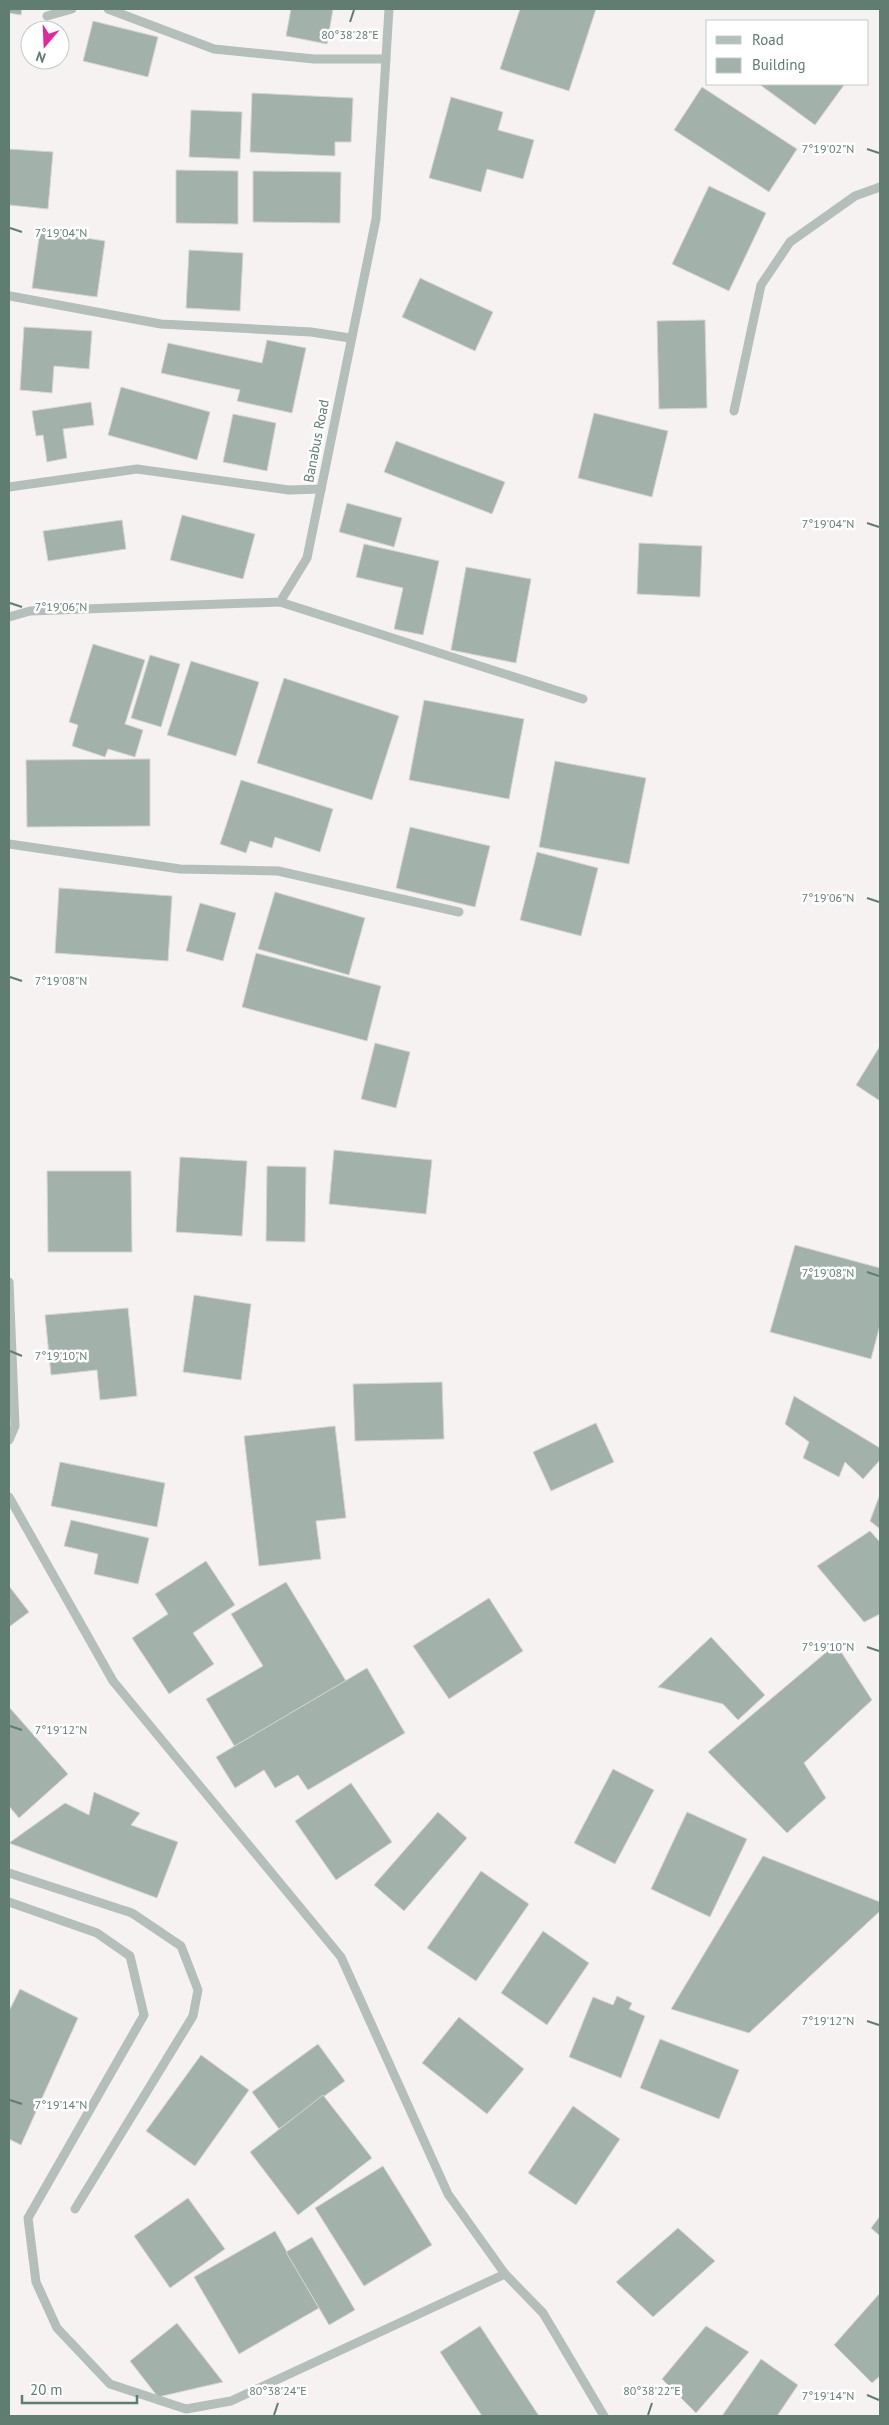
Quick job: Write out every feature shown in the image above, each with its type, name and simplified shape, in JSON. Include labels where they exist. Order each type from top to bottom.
[{"type":"street","points":[[47,16],[72,9]]},
{"type":"street","points":[[108,9],[214,49],[314,59],[386,59]]},
{"type":"street","name":"Banabus Road","points":[[280,602],[307,558],[350,338],[376,220],[389,9]]},
{"type":"street","points":[[734,411],[761,285],[790,242],[855,196],[880,187]]},
{"type":"street","points":[[10,296],[162,324],[311,332],[350,338]]},
{"type":"street","points":[[9,487],[137,469],[289,490],[321,489]]},
{"type":"street","points":[[9,617],[30,611],[280,602],[583,699]]},
{"type":"street","points":[[9,844],[180,869],[278,871],[459,912]]},
{"type":"street","points":[[9,1282],[16,1426],[9,1440]]},
{"type":"street","points":[[9,1497],[113,1681],[341,1957],[448,2194],[505,2274],[543,2313],[604,2416]]},
{"type":"street","points":[[9,1873],[132,1913],[181,1946],[198,1990],[193,2016],[75,2209]]},
{"type":"street","points":[[9,1902],[97,1932],[130,1956],[144,2015],[28,2218],[36,2282],[58,2328],[110,2384],[186,2409],[231,2401],[505,2274]]},
{"type":"building","points":[[9,9],[22,9],[21,15],[9,13]]},
{"type":"building","points":[[291,9],[333,9],[327,44],[286,36]]},
{"type":"building","points":[[520,9],[596,9],[569,91],[500,69]]},
{"type":"building","points":[[93,21],[158,37],[148,77],[83,61]]},
{"type":"building","points":[[760,85],[844,85],[815,125]]},
{"type":"building","points":[[702,87],[797,149],[769,192],[674,130]]},
{"type":"building","points":[[252,93],[353,98],[351,142],[335,142],[335,156],[250,152]]},
{"type":"building","points":[[451,97],[503,112],[498,130],[534,140],[523,179],[487,169],[481,192],[429,178]]},
{"type":"building","points":[[191,110],[242,112],[240,159],[189,157]]},
{"type":"building","points":[[9,149],[53,152],[48,209],[9,205]]},
{"type":"building","points":[[176,170],[238,171],[238,224],[176,223]]},
{"type":"building","points":[[253,171],[341,172],[340,223],[253,222]]},
{"type":"building","points":[[709,186],[766,213],[729,291],[672,264]]},
{"type":"building","points":[[40,231],[105,241],[97,297],[32,288]]},
{"type":"building","points":[[189,250],[243,253],[240,311],[186,308]]},
{"type":"building","points":[[420,278],[493,312],[475,351],[402,317]]},
{"type":"building","points":[[705,320],[707,408],[659,409],[657,321]]},
{"type":"building","points":[[24,327],[92,331],[89,369],[54,366],[52,393],[20,390]]},
{"type":"building","points":[[267,340],[306,348],[292,413],[237,401],[240,390],[161,373],[168,343],[262,363]]},
{"type":"building","points":[[121,387],[210,412],[197,460],[108,435]]},
{"type":"building","points":[[91,402],[94,425],[63,429],[67,458],[47,462],[43,435],[36,436],[32,411]]},
{"type":"building","points":[[594,413],[668,431],[652,497],[578,478]]},
{"type":"building","points":[[233,414],[276,423],[267,471],[223,462]]},
{"type":"building","points":[[396,441],[505,482],[492,514],[384,472]]},
{"type":"building","points":[[347,503],[402,518],[394,547],[339,532]]},
{"type":"building","points":[[182,515],[255,534],[243,579],[170,560]]},
{"type":"building","points":[[122,520],[126,549],[48,561],[43,531]]},
{"type":"building","points":[[639,543],[702,546],[700,597],[637,594]]},
{"type":"building","points":[[364,544],[439,561],[423,635],[394,629],[403,588],[356,577]]},
{"type":"building","points":[[466,567],[531,579],[516,663],[451,650]]},
{"type":"building","points":[[93,644],[145,660],[125,724],[143,730],[135,757],[108,749],[105,757],[72,746],[78,725],[69,722]]},
{"type":"building","points":[[150,655],[180,664],[161,727],[131,718]]},
{"type":"building","points":[[191,661],[259,682],[236,756],[167,735]]},
{"type":"building","points":[[284,678],[399,716],[372,800],[257,763]]},
{"type":"building","points":[[424,700],[524,719],[509,799],[409,780]]},
{"type":"building","points":[[150,759],[150,826],[27,827],[26,760]]},
{"type":"building","points":[[555,761],[646,778],[629,864],[539,847]]},
{"type":"building","points":[[241,780],[333,809],[320,852],[275,837],[272,848],[250,841],[246,853],[220,844]]},
{"type":"building","points":[[410,827],[490,846],[475,907],[396,888]]},
{"type":"building","points":[[537,852],[598,868],[581,936],[520,920]]},
{"type":"building","points":[[59,888],[172,896],[168,961],[55,953]]},
{"type":"building","points":[[275,892],[365,918],[349,975],[258,949]]},
{"type":"building","points":[[200,903],[236,913],[223,961],[186,951]]},
{"type":"building","points":[[256,953],[381,986],[367,1041],[242,1007]]},
{"type":"building","points":[[375,1043],[410,1052],[396,1108],[361,1099]]},
{"type":"building","points":[[880,1046],[880,1101],[856,1085]]},
{"type":"building","points":[[334,1150],[432,1160],[426,1214],[329,1204]]},
{"type":"building","points":[[180,1157],[247,1161],[242,1236],[176,1232]]},
{"type":"building","points":[[267,1166],[306,1167],[305,1242],[266,1241]]},
{"type":"building","points":[[47,1171],[131,1171],[132,1252],[48,1252]]},
{"type":"building","points":[[795,1245],[880,1268],[880,1325],[871,1359],[770,1332]]},
{"type":"building","points":[[194,1295],[251,1304],[241,1380],[183,1372]]},
{"type":"building","points":[[128,1308],[137,1396],[100,1400],[97,1370],[51,1375],[45,1315]]},
{"type":"building","points":[[442,1382],[444,1439],[355,1441],[353,1384]]},
{"type":"building","points":[[794,1396],[880,1448],[880,1460],[863,1479],[845,1462],[839,1477],[803,1458],[809,1442],[785,1424]]},
{"type":"building","points":[[596,1423],[614,1462],[551,1491],[533,1452]]},
{"type":"building","points":[[335,1426],[346,1518],[316,1521],[321,1559],[259,1566],[244,1436]]},
{"type":"building","points":[[60,1462],[165,1483],[157,1527],[51,1506]]},
{"type":"building","points":[[880,1494],[880,1529],[870,1521]]},
{"type":"building","points":[[71,1520],[149,1538],[138,1584],[94,1574],[98,1554],[64,1546]]},
{"type":"building","points":[[870,1531],[880,1542],[880,1614],[864,1622],[817,1566]]},
{"type":"building","points":[[206,1561],[235,1605],[193,1633],[214,1664],[169,1694],[132,1638],[168,1614],[155,1594]]},
{"type":"building","points":[[286,1582],[346,1681],[235,1747],[206,1699],[263,1666],[231,1614]]},
{"type":"building","points":[[9,1586],[29,1612],[9,1627]]},
{"type":"building","points":[[489,1598],[523,1651],[449,1699],[413,1646]]},
{"type":"building","points":[[711,1637],[765,1695],[738,1720],[723,1704],[658,1687]]},
{"type":"building","points":[[836,1644],[872,1700],[804,1763],[826,1798],[787,1833],[708,1752]]},
{"type":"building","points":[[367,1668],[405,1733],[308,1790],[298,1775],[275,1788],[264,1770],[235,1788],[216,1757]]},
{"type":"building","points":[[9,1707],[68,1774],[19,1818],[9,1806]]},
{"type":"building","points":[[613,1769],[654,1790],[615,1864],[574,1843]]},
{"type":"building","points":[[351,1783],[392,1842],[336,1880],[295,1821]]},
{"type":"building","points":[[94,1792],[140,1813],[131,1825],[178,1842],[157,1898],[9,1843],[65,1803],[89,1815]]},
{"type":"building","points":[[438,1812],[467,1838],[404,1911],[374,1885]]},
{"type":"building","points":[[687,1812],[747,1839],[710,1917],[651,1889]]},
{"type":"building","points":[[763,1856],[880,1902],[880,1911],[749,2033],[671,2009]]},
{"type":"building","points":[[481,1871],[529,1904],[476,1981],[427,1948]]},
{"type":"building","points":[[543,1931],[589,1963],[547,2025],[501,1993]]},
{"type":"building","points":[[20,1989],[78,2018],[21,2145],[9,2139],[9,2011]]},
{"type":"building","points":[[617,1996],[632,2003],[629,2009],[645,2016],[621,2078],[569,2057],[593,1997],[613,2005]]},
{"type":"building","points":[[459,2017],[524,2069],[487,2114],[422,2063]]},
{"type":"building","points":[[660,2039],[739,2070],[719,2119],[640,2088]]},
{"type":"building","points":[[318,2044],[345,2081],[279,2129],[252,2092]]},
{"type":"building","points":[[201,2055],[249,2090],[195,2166],[146,2131]]},
{"type":"building","points":[[323,2095],[372,2158],[298,2215],[250,2152]]},
{"type":"building","points":[[573,2106],[620,2139],[576,2205],[528,2173]]},
{"type":"building","points":[[383,2166],[432,2245],[364,2286],[315,2208]]},
{"type":"building","points":[[188,2198],[225,2249],[170,2288],[134,2236]]},
{"type":"building","points":[[880,2216],[880,2236],[871,2228]]},
{"type":"building","points":[[678,2228],[715,2261],[653,2317],[616,2282]]},
{"type":"building","points":[[275,2231],[319,2308],[239,2354],[194,2277]]},
{"type":"building","points":[[312,2237],[355,2310],[329,2325],[286,2252]]},
{"type":"building","points":[[880,2293],[880,2376],[872,2383],[834,2345]]},
{"type":"building","points":[[177,2323],[223,2382],[158,2397],[130,2361]]},
{"type":"building","points":[[480,2326],[539,2416],[482,2416],[440,2352]]},
{"type":"building","points":[[706,2326],[749,2352],[696,2413],[662,2379]]},
{"type":"building","points":[[761,2359],[798,2385],[777,2416],[722,2416]]}]
